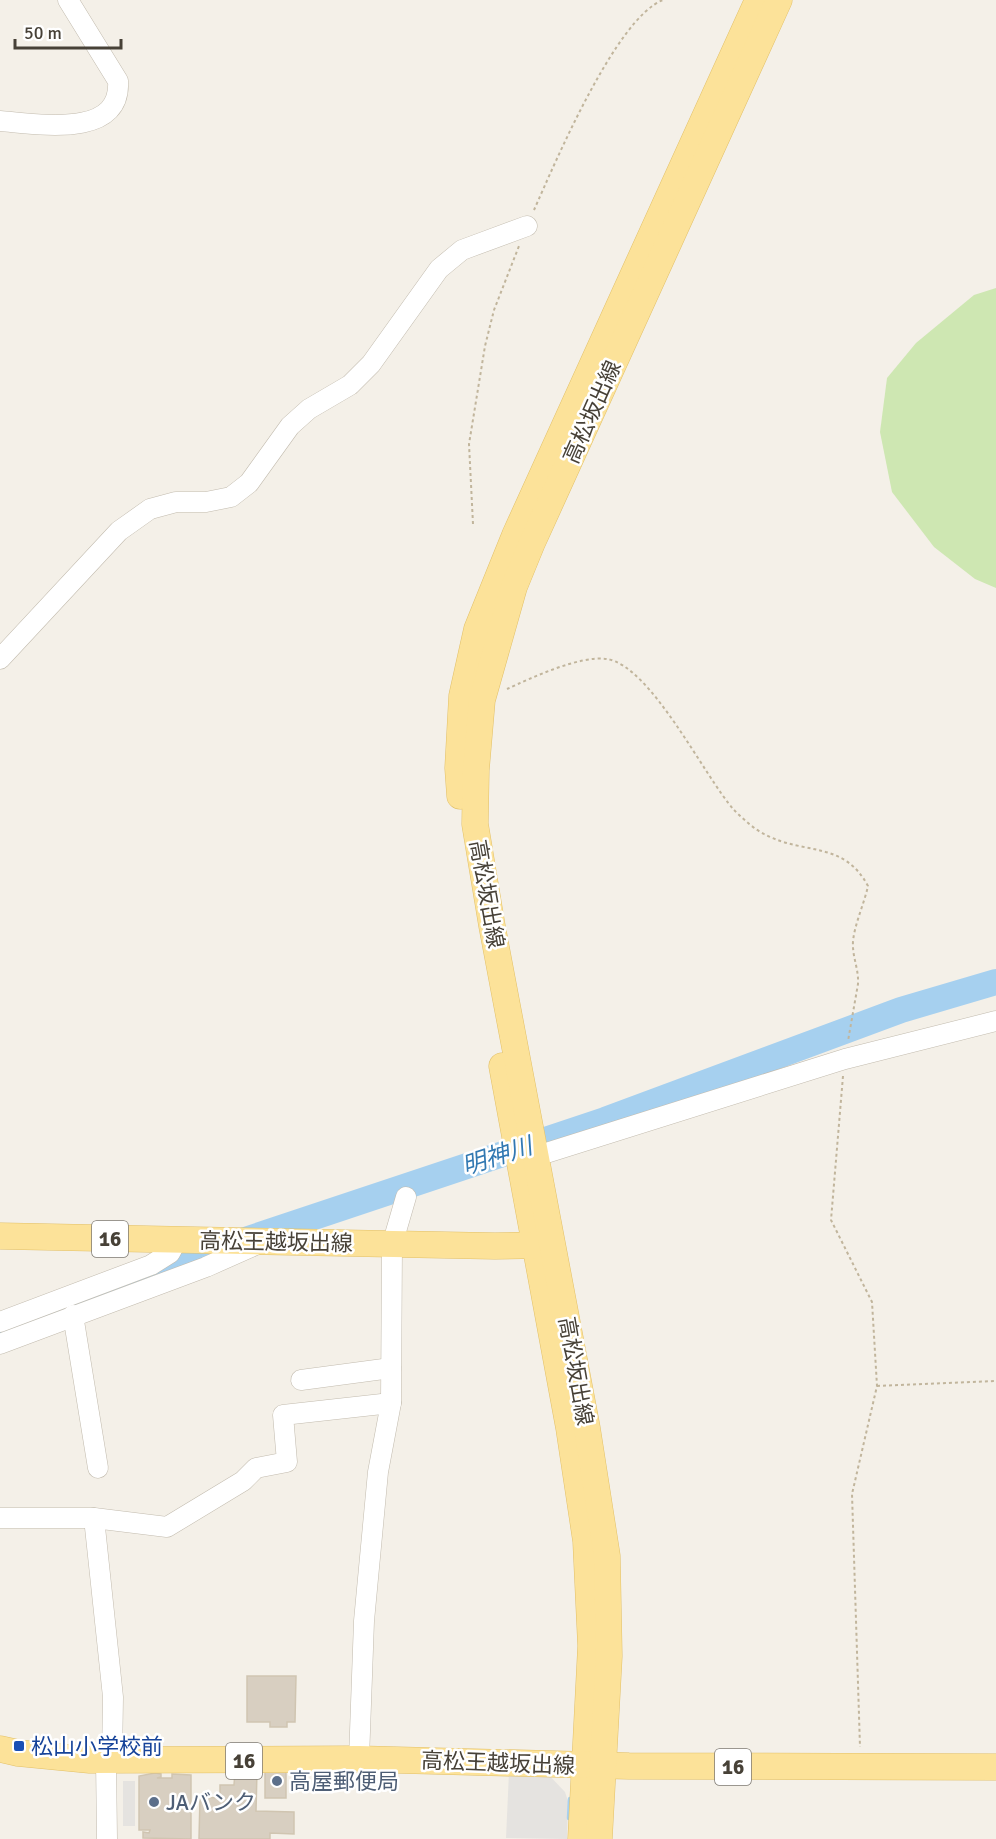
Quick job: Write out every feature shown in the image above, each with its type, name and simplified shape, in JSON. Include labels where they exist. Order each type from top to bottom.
[{"type":"main road","name":"高松坂出線","points":[[581,1839],[594,1766],[609,1656],[607,1556],[587,1428],[543,1245],[462,832],[458,768],[462,696],[477,629],[496,579],[758,0]]},
{"type":"main road","name":"高松坂出線","points":[[526,1152],[476,824],[476,770],[482,700],[498,639],[528,554],[779,0]]},
{"type":"main road","name":"高松王越坂出線","points":[[0,1236],[392,1245],[543,1245]]},
{"type":"main road","name":"高松王越坂出線","points":[[0,1749],[18,1754],[109,1760],[359,1759],[594,1766],[996,1767]]},
{"type":"main road","name":"高松坂出線","points":[[594,1766],[599,1839]]},
{"type":"street","points":[[0,121],[45,125],[93,121],[109,113],[119,97],[118,81],[68,0]]},
{"type":"street","points":[[0,659],[119,531],[150,509],[176,502],[206,502],[231,497],[249,483],[290,426],[309,409],[350,385],[370,364],[439,269],[462,250],[527,226]]},
{"type":"street","points":[[526,1152],[845,1059],[996,1021]]},
{"type":"street","points":[[359,1759],[364,1621],[378,1472],[391,1403],[392,1245],[406,1197]]},
{"type":"street","points":[[0,1322],[151,1265],[170,1253],[177,1240]]},
{"type":"street","points":[[0,1344],[206,1267],[262,1242]]},
{"type":"street","points":[[73,1315],[98,1468]]},
{"type":"street","points":[[309,1375],[391,1368]]},
{"type":"street","points":[[0,1518],[94,1518],[167,1527],[243,1481],[256,1468],[287,1462],[283,1415],[391,1403]]},
{"type":"street","points":[[94,1518],[113,1696],[107,1839]]},
{"type":"path","points":[[473,524],[469,444],[485,346],[494,310],[527,226],[609,57],[633,25],[657,2],[663,0]]},
{"type":"path","points":[[482,700],[537,676],[584,662],[607,659],[620,665],[641,681],[667,713],[722,796],[742,818],[766,836],[832,853],[850,861],[861,872],[868,885],[853,938],[852,959],[859,975],[845,1059],[831,1220],[872,1302],[877,1386],[852,1494],[860,1768]]},
{"type":"path","points":[[877,1386],[996,1381]]},
{"type":"green space","points":[[996,288],[996,588],[975,579],[934,547],[892,492],[880,432],[887,378],[916,343],[974,295]]},
{"type":"shaded area","points":[[509,1772],[547,1773],[565,1792],[568,1801],[567,1839],[506,1838]]},
{"type":"shaded area","points":[[123,1781],[135,1781],[135,1826],[123,1826]]},
{"type":"building","points":[[247,1676],[296,1676],[295,1722],[287,1722],[287,1727],[270,1727],[270,1722],[247,1722]]},
{"type":"building","points":[[265,1769],[286,1769],[286,1798],[265,1798]]},
{"type":"building","points":[[235,1771],[257,1771],[256,1811],[294,1812],[294,1834],[270,1833],[270,1839],[199,1839],[200,1797],[220,1798],[220,1785],[234,1785]]},
{"type":"building","points":[[161,1774],[161,1777],[157,1778],[172,1778],[172,1774],[191,1775],[191,1839],[143,1838],[143,1832],[149,1833],[150,1830],[139,1830],[139,1776]]},
{"type":"waterway","name":"明神川","points":[[7,1332],[191,1258],[605,1120],[901,1010],[996,982]]},
{"type":"waterway","points":[[569,1818],[570,1799]]},
{"type":"place","name":"松山小学校前","points":[[19,1746]]},
{"type":"place","name":"高屋郵便局","points":[[277,1781]]},
{"type":"place","name":"JAバンク","points":[[154,1802]]}]
